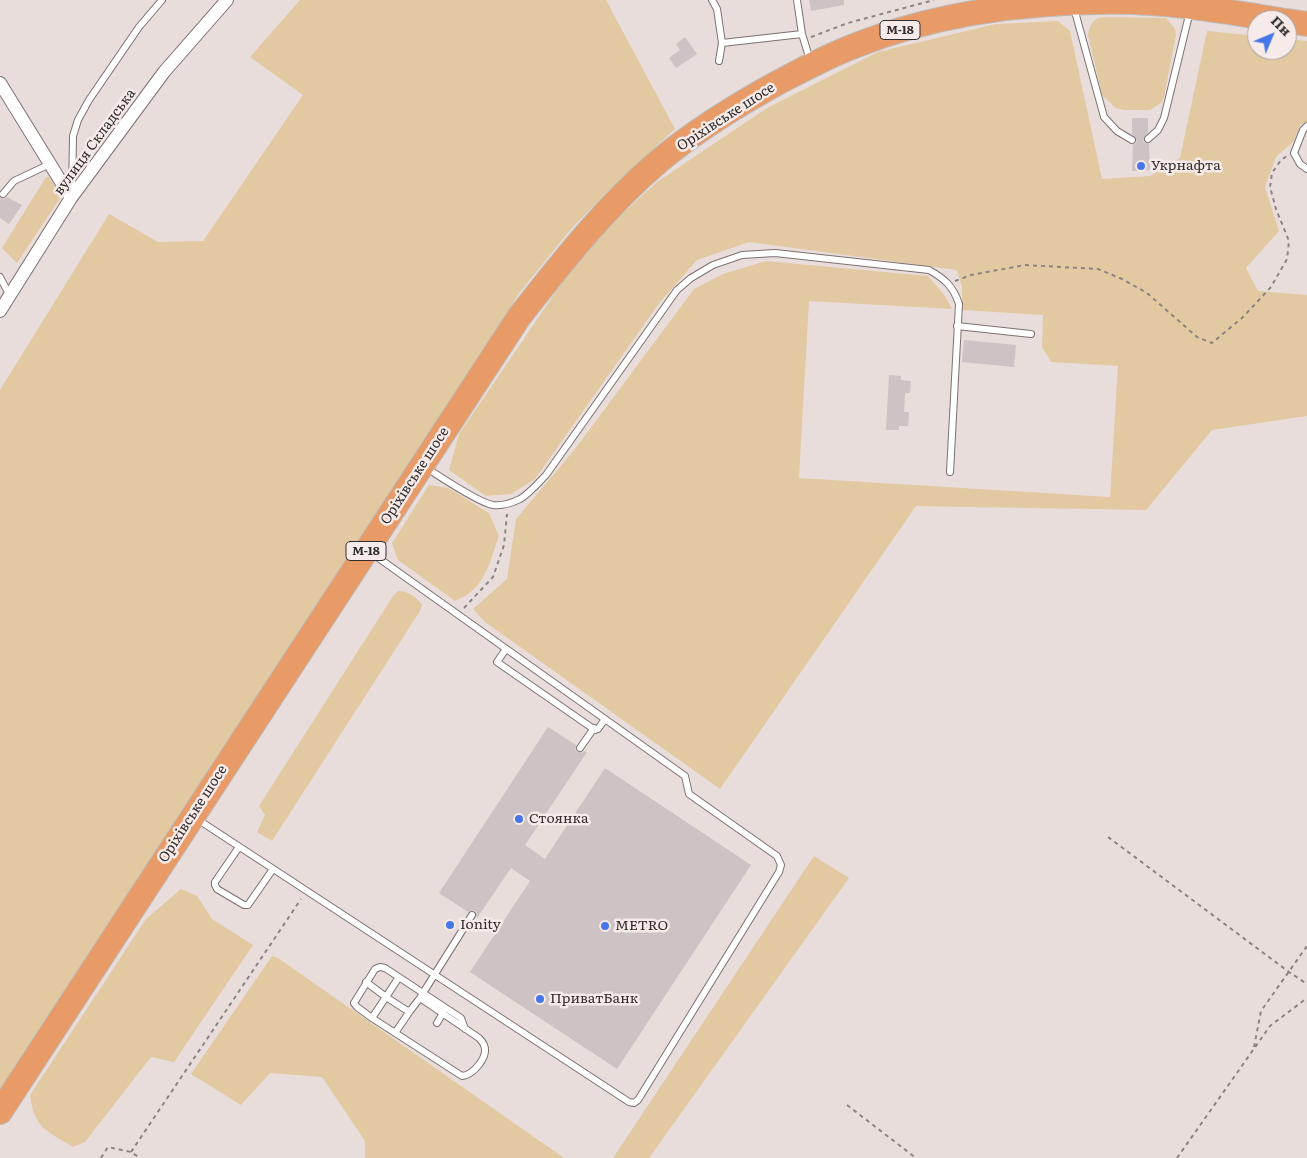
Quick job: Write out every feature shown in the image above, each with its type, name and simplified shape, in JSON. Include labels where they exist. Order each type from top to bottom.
[{"type":"highway","name":"М-18","points":[[811,65],[852,46],[890,32],[993,4],[1132,2],[1191,6],[1247,15]]},
{"type":"highway","name":"Оріхівське шосе","points":[[0,1112],[519,317],[560,264],[622,196],[658,163],[696,133],[752,97],[811,65]]},
{"type":"street","name":"вулиця Складська","points":[[0,311],[72,198],[164,72],[227,0]]},
{"type":"street","points":[[1,88],[72,198]]},
{"type":"lane","points":[[72,198],[73,136],[78,120],[89,100],[139,27],[162,0]]},
{"type":"lane","points":[[712,0],[717,9],[722,43],[719,61]]},
{"type":"lane","points":[[797,0],[803,36],[811,65]]},
{"type":"lane","points":[[1073,2],[1104,117],[1117,131],[1132,140]]},
{"type":"lane","points":[[1148,139],[1158,130],[1164,118],[1191,6]]},
{"type":"lane","points":[[722,43],[803,36]]},
{"type":"lane","points":[[1307,126],[1303,130],[1294,153],[1300,164],[1307,169]]},
{"type":"lane","points":[[3,194],[14,181],[51,163]]},
{"type":"lane","points":[[422,465],[472,495],[493,505],[508,504],[528,492],[546,475],[677,290],[691,278],[713,265],[742,255],[775,252],[929,270],[944,278],[956,293],[959,304],[950,472]]},
{"type":"lane","points":[[0,277],[10,296]]},
{"type":"lane","points":[[957,326],[1031,334]]},
{"type":"lane","points":[[192,816],[629,1102],[634,1103],[638,1100],[779,872],[781,865],[777,856],[689,794],[685,776],[367,550]]},
{"type":"lane","points":[[506,649],[497,662],[595,730],[598,729],[605,719]]},
{"type":"lane","points":[[580,748],[594,728]]},
{"type":"lane","points":[[239,847],[215,882],[218,889],[244,905],[248,905],[273,869]]},
{"type":"lane","points":[[395,1033],[423,995],[434,974],[472,915]]},
{"type":"lane","points":[[423,995],[442,1013],[479,1038],[484,1044],[485,1051],[473,1072],[468,1076],[462,1076],[372,1018],[354,1003],[366,982],[380,966],[423,995],[453,1012],[461,1018],[465,1028]]},
{"type":"lane","points":[[372,1018],[399,978]]},
{"type":"lane","points":[[366,982],[386,997],[410,1011]]},
{"type":"lane","points":[[436,1023],[442,1013]]},
{"type":"path","points":[[803,36],[934,0]]},
{"type":"path","points":[[948,284],[971,275],[1025,265],[1098,269],[1122,279],[1147,293],[1197,337],[1212,342],[1242,318],[1271,287],[1287,259],[1289,241],[1270,188],[1272,173],[1281,160],[1294,153]]},
{"type":"path","points":[[457,614],[493,577],[504,545],[508,504]]},
{"type":"path","points":[[1108,837],[1307,984]]},
{"type":"path","points":[[131,1152],[307,891]]},
{"type":"path","points":[[1253,1050],[1261,1011],[1307,946]]},
{"type":"path","points":[[1178,1158],[1270,1026],[1307,998]]},
{"type":"path","points":[[847,1106],[916,1158]]},
{"type":"path","points":[[101,1158],[108,1147],[131,1152],[140,1158]]},
{"type":"shaded area","points":[[300,0],[606,0],[675,129],[616,183],[571,229],[520,292],[0,1102],[0,390],[109,214],[158,242],[203,241],[303,95],[250,57]]},
{"type":"shaded area","points":[[1102,17],[1166,18],[1175,29],[1176,35],[1164,97],[1161,103],[1150,110],[1124,110],[1116,108],[1102,95],[1088,35],[1092,23]]},
{"type":"shaded area","points":[[1058,21],[1070,31],[1102,179],[1150,176],[1180,158],[1207,31],[1247,35],[1247,60],[1297,60],[1297,40],[1307,41],[1307,122],[1300,125],[1294,141],[1276,157],[1265,187],[1279,231],[1246,268],[1258,291],[1307,295],[1307,416],[1212,430],[1146,510],[916,506],[720,789],[485,622],[473,609],[507,579],[516,519],[575,449],[694,289],[723,274],[766,261],[928,276],[945,296],[952,309],[809,301],[799,478],[1110,497],[1118,366],[1051,362],[1042,347],[1043,315],[962,310],[962,287],[957,270],[749,242],[697,260],[660,302],[535,479],[511,494],[486,496],[449,470],[459,434],[587,246],[657,182],[767,108],[878,52],[996,24]]},
{"type":"shaded area","points":[[46,177],[49,177],[61,197],[17,263],[2,248]]},
{"type":"shaded area","points":[[429,485],[448,488],[489,513],[499,536],[489,566],[479,583],[465,596],[455,601],[398,560],[392,543]]},
{"type":"shaded area","points":[[398,591],[409,593],[418,599],[422,605],[420,611],[272,841],[257,832],[265,815],[259,806]]},
{"type":"shaded area","points":[[814,856],[849,878],[649,1158],[613,1158]]},
{"type":"shaded area","points":[[181,889],[197,896],[212,919],[253,945],[174,1062],[151,1057],[85,1142],[73,1147],[43,1127],[35,1115],[30,1095],[146,919]]},
{"type":"shaded area","points":[[272,956],[278,958],[564,1158],[365,1158],[365,1141],[322,1077],[270,1073],[241,1105],[191,1074]]},
{"type":"building","points":[[809,0],[844,0],[844,5],[811,11]]},
{"type":"building","points":[[685,37],[697,54],[676,68],[669,58],[680,50],[676,44]]},
{"type":"building","points":[[1132,118],[1148,118],[1148,132],[1143,140],[1149,144],[1150,170],[1132,171],[1133,145],[1137,140],[1132,134]]},
{"type":"building","points":[[7,197],[22,205],[9,224],[0,218],[0,198],[4,199]]},
{"type":"building","points":[[964,340],[1016,345],[1014,367],[962,362]]},
{"type":"building","points":[[889,375],[901,376],[901,380],[911,381],[910,393],[905,393],[904,412],[909,412],[908,426],[899,426],[899,430],[886,430]]},
{"type":"building","name":"METRO","points":[[548,727],[576,745],[575,750],[578,752],[587,752],[525,845],[545,859],[605,768],[751,865],[617,1069],[470,972],[530,881],[511,868],[477,918],[475,911],[468,912],[439,893]]},
{"type":"place","name":"Укрнафта","points":[[1141,166]]},
{"type":"place","name":"Стоянка","points":[[519,819]]},
{"type":"place","name":"Ionity","points":[[450,925]]},
{"type":"place","name":"METRO","points":[[605,926]]},
{"type":"place","name":"ПриватБанк","points":[[540,999]]}]
